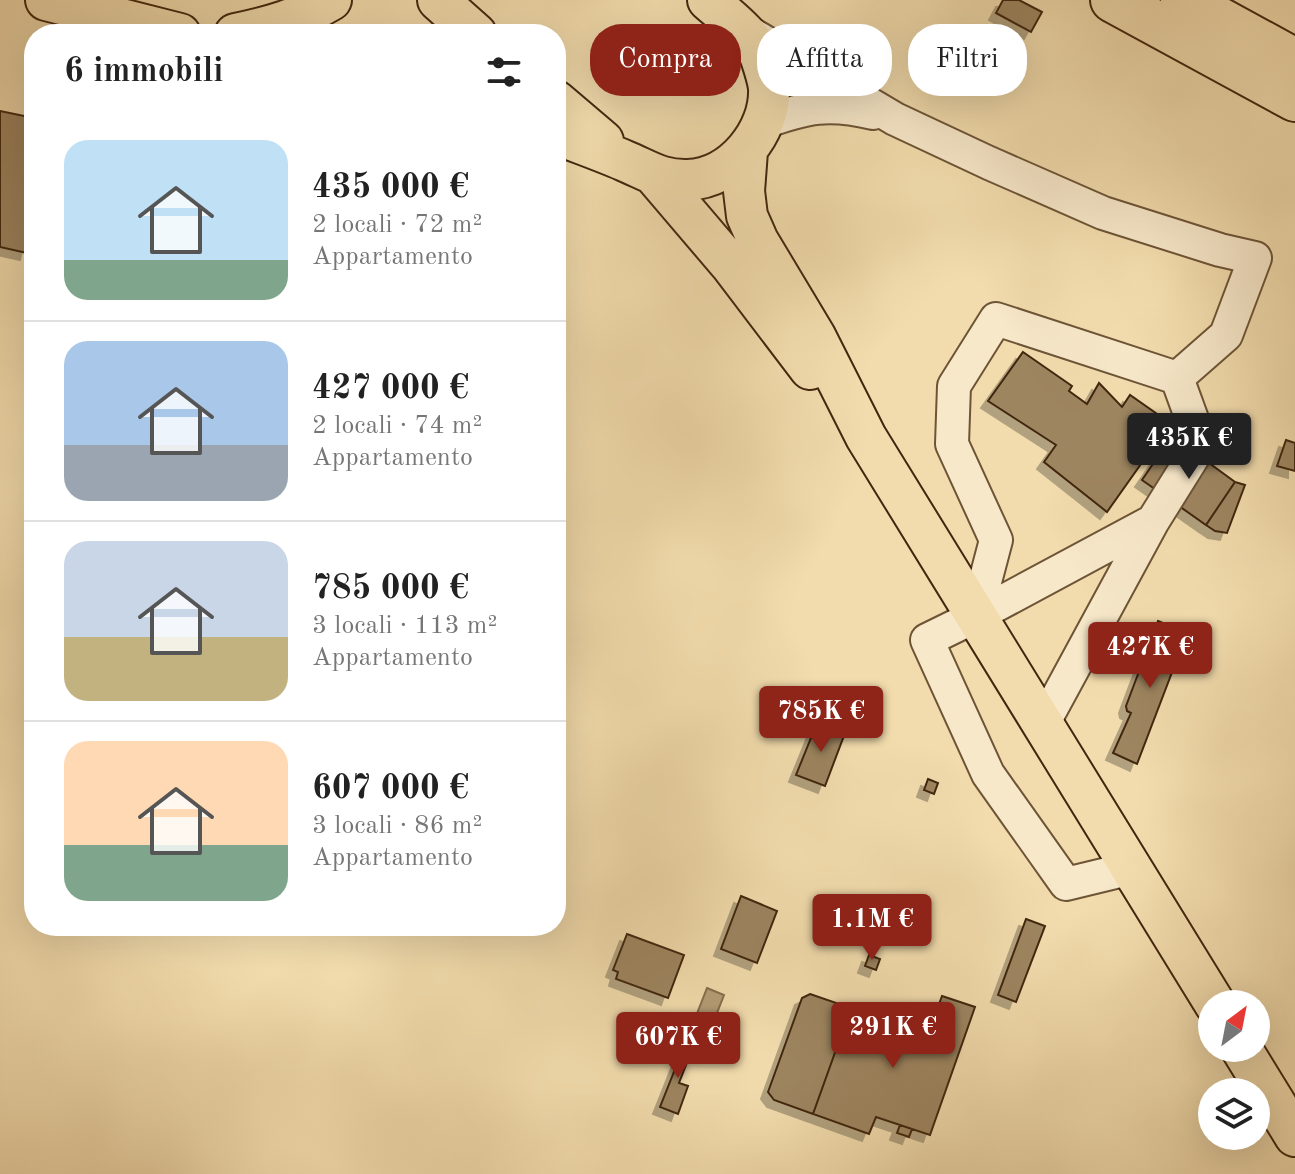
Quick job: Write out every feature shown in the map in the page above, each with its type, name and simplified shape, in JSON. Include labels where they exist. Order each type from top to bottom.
[{"type":"highway","points":[[1113,0],[1295,99]]},
{"type":"highway","points":[[1183,0],[1295,61]]},
{"type":"main road","points":[[46,0],[141,24]]},
{"type":"main road","points":[[279,24],[311,12],[331,0]]},
{"type":"main road","points":[[438,0],[465,24]]},
{"type":"main road","points":[[708,0],[735,24]]},
{"type":"main road","points":[[741,29],[761,55],[769,88],[744,191],[752,229],[815,336],[866,437],[1206,990]]},
{"type":"main road","points":[[566,109],[642,169],[731,265],[866,437]]},
{"type":"main road","points":[[566,138],[642,169],[689,180],[721,171],[756,136]]},
{"type":"main road","points":[[1250,1062],[1295,1136]]},
{"type":"lane","points":[[741,29],[895,119],[1103,213],[1255,258],[1226,335],[1177,378]]},
{"type":"lane","points":[[756,136],[793,112],[826,106],[857,109],[895,119]]},
{"type":"lane","points":[[976,616],[996,540],[952,444],[954,386],[996,319],[1177,378]]},
{"type":"lane","points":[[1043,724],[1153,521],[1201,444],[1177,378]]},
{"type":"lane","points":[[1132,868],[1066,884],[988,774],[927,640],[1153,521]]},
{"type":"shaded area","points":[[707,988],[724,995],[706,1041],[689,1034]]},
{"type":"building","points":[[1003,0],[1019,0],[1042,12],[1031,32],[1027,30],[1027,24],[1016,24],[996,13]]},
{"type":"building","points":[[0,111],[24,116],[24,252],[0,247]]},
{"type":"building","points":[[1023,352],[1072,386],[1069,391],[1087,404],[1099,383],[1122,407],[1130,395],[1170,423],[1107,512],[1044,462],[1056,445],[988,401]]},
{"type":"building","points":[[1172,436],[1235,482],[1206,525],[1142,480]]},
{"type":"building","points":[[1286,440],[1295,443],[1295,471],[1277,466]]},
{"type":"building","points":[[1235,482],[1245,485],[1227,533],[1215,531],[1206,525]]},
{"type":"building","points":[[1158,621],[1187,633],[1137,764],[1113,753],[1131,713],[1126,706]]},
{"type":"building","points":[[817,723],[845,733],[825,786],[796,775]]},
{"type":"building","points":[[928,779],[938,783],[934,794],[924,790]]},
{"type":"building","points":[[741,896],[777,911],[757,963],[721,949]]},
{"type":"building","points":[[877,919],[888,923],[883,937],[872,934]]},
{"type":"building","points":[[1026,919],[1045,926],[1016,1002],[998,995]]},
{"type":"building","points":[[627,934],[684,955],[668,998],[616,979],[618,972],[613,970]]},
{"type":"building","points":[[869,955],[880,959],[876,970],[865,966]]},
{"type":"building","points":[[810,994],[851,1008],[813,1114],[774,1100],[768,1092],[802,998]]},
{"type":"building","points":[[942,996],[975,1007],[930,1135],[876,1117],[869,1134],[813,1114],[851,1008],[928,1035]]},
{"type":"building","points":[[689,1034],[697,1037],[679,1083],[688,1086],[678,1114],[660,1107]]},
{"type":"building","points":[[900,1125],[912,1129],[909,1137],[897,1133]]}]
